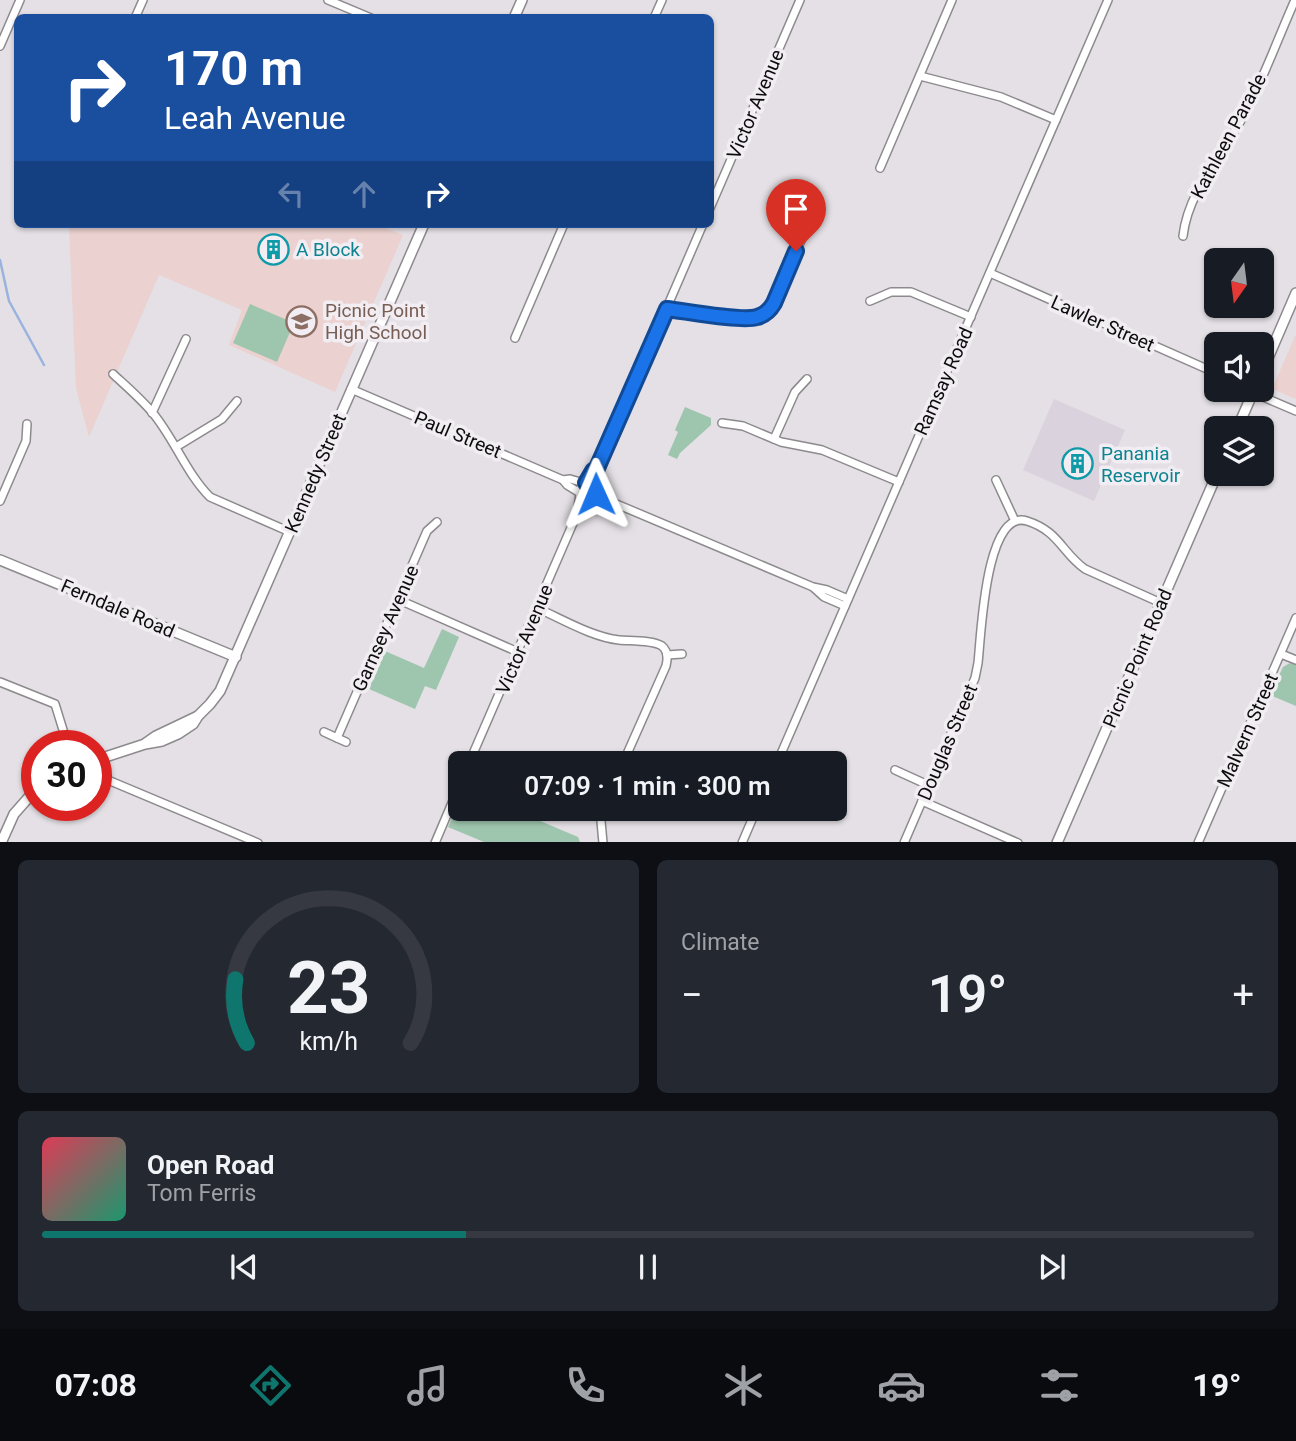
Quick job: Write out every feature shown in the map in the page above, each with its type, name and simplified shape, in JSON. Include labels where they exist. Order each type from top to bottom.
[{"type":"street","points":[[0,46],[20,0]]},
{"type":"street","points":[[328,0],[361,14]]},
{"type":"street","name":"Victor Avenue","points":[[714,199],[800,0]]},
{"type":"street","points":[[880,168],[952,0]]},
{"type":"street","name":"Ramsay Road","points":[[782,751],[1108,0]]},
{"type":"street","name":"Kathleen Parade","points":[[1183,236],[1184,223],[1193,201],[1247,109],[1295,0]]},
{"type":"street","points":[[920,76],[1002,97],[1056,120]]},
{"type":"street","name":"Kennedy Street","points":[[112,755],[145,744],[198,716],[216,697],[236,657],[422,228]]},
{"type":"street","points":[[514,338],[563,228]]},
{"type":"street","points":[[614,502],[584,499],[580,487],[597,468],[701,228]]},
{"type":"street","points":[[667,309],[750,318],[764,314],[774,303],[806,229]]},
{"type":"street","name":"Lawler Street","points":[[990,273],[1204,368]]},
{"type":"street","points":[[870,301],[891,292],[911,292],[971,317]]},
{"type":"street","points":[[1274,344],[1296,293]]},
{"type":"street","points":[[152,412],[186,339]]},
{"type":"street","points":[[113,374],[152,412],[200,487],[210,498],[289,532]]},
{"type":"street","points":[[774,439],[795,392],[807,379]]},
{"type":"street","name":"Paul Street","points":[[351,389],[563,480],[585,483]]},
{"type":"street","points":[[176,447],[222,419],[237,401]]},
{"type":"street","points":[[1274,402],[1296,411]]},
{"type":"street","points":[[722,423],[743,426],[774,439],[822,450],[899,482]]},
{"type":"street","points":[[0,501],[26,441],[27,424]]},
{"type":"street","points":[[589,499],[594,496],[597,468]]},
{"type":"street","name":"Paul Street","points":[[563,480],[580,493]]},
{"type":"street","points":[[996,480],[1015,521],[1027,521],[1049,532],[1061,542],[1076,562],[1090,572],[1161,603]]},
{"type":"street","points":[[585,483],[593,484],[614,502],[813,587],[827,590],[847,603]]},
{"type":"street","name":"Picnic Point Road","points":[[1057,842],[1212,486]]},
{"type":"street","name":"Victor Avenue","points":[[475,751],[577,514],[580,493]]},
{"type":"street","name":"Victor Avenue","points":[[577,514],[589,499]]},
{"type":"street","name":"Douglas Street","points":[[904,842],[975,678],[989,569],[1004,529],[1015,521]]},
{"type":"street","name":"Garnsey Avenue","points":[[337,738],[427,531],[437,522]]},
{"type":"street","name":"Ferndale Road","points":[[0,559],[236,657]]},
{"type":"street","points":[[397,600],[518,652]]},
{"type":"street","points":[[537,608],[602,636],[658,644],[666,650],[666,666],[628,751]]},
{"type":"street","name":"Malvern Street","points":[[1198,842],[1296,618]]},
{"type":"street","points":[[667,655],[682,654]]},
{"type":"street","points":[[1281,654],[1296,660]]},
{"type":"street","points":[[0,682],[54,705],[63,730]]},
{"type":"street","points":[[324,732],[346,742]]},
{"type":"street","points":[[895,770],[928,785]]},
{"type":"street","points":[[112,782],[258,842]]},
{"type":"street","points":[[922,801],[1017,842]]},
{"type":"street","points":[[1,842],[21,806]]},
{"type":"street","points":[[435,842],[448,812]]},
{"type":"street","points":[[601,821],[603,842]]},
{"type":"street","points":[[742,842],[751,821]]},
{"type":"shaded area","name":"Picnic Point High School","points":[[69,228],[386,228],[403,235],[335,392],[229,345],[242,310],[159,275],[89,437],[76,388]]},
{"type":"shaded area","points":[[1296,334],[1296,399],[1274,390]]},
{"type":"shaded area","points":[[1054,399],[1125,430],[1094,501],[1023,470]]},
{"type":"green space","points":[[250,304],[294,323],[277,362],[233,343]]},
{"type":"green space","points":[[685,407],[711,418],[711,425],[680,453],[677,459],[668,455]]},
{"type":"green space","points":[[442,629],[459,637],[436,690],[425,686],[415,709],[369,689],[385,651],[424,668]]},
{"type":"green space","points":[[1290,663],[1296,665],[1296,706],[1270,695],[1283,667]]},
{"type":"green space","points":[[451,821],[540,821],[578,837],[580,842],[484,842],[448,827]]},
{"type":"waterway","points":[[0,260],[9,301],[44,365]]},
{"type":"place","name":"A Block","points":[[273,249]]},
{"type":"place","name":"Picnic Point High School","points":[[302,321]]},
{"type":"place","name":"Panania Reservoir","points":[[1078,464]]},
{"type":"route","points":[[596,494],[595,486],[586,483],[597,468],[667,309],[742,318],[758,317],[774,303],[796,251]]}]
